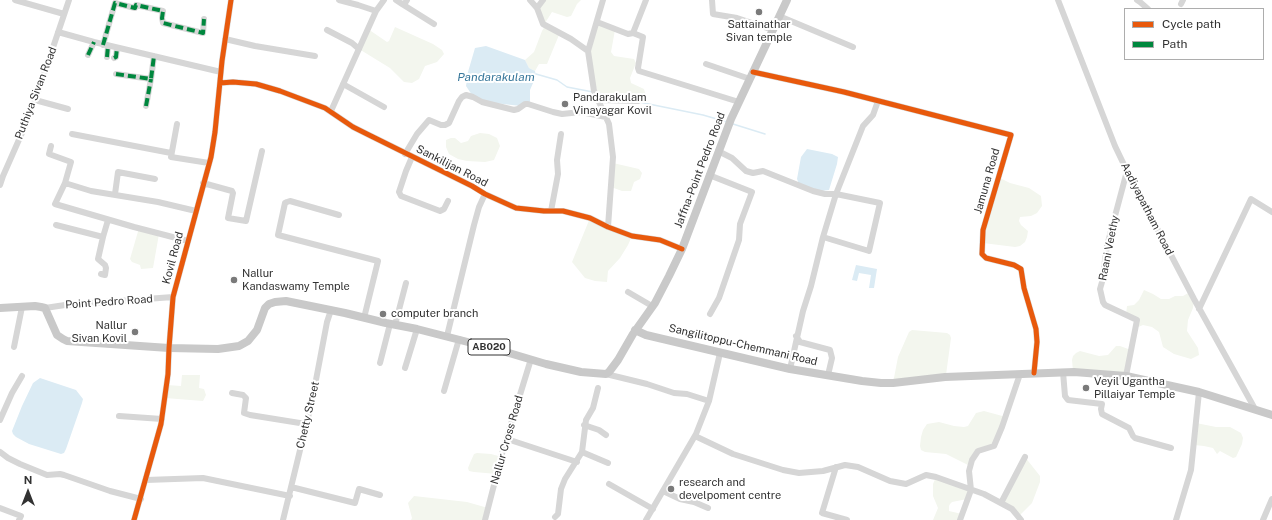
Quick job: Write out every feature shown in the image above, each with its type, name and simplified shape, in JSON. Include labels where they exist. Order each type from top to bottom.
[{"type":"main road","name":"Jaffna-Point Pedro Road","points":[[606,374],[618,360],[669,276],[682,249],[718,151],[739,102],[787,0]]},
{"type":"main road","name":"AB020","points":[[45,308],[57,335],[63,340],[169,348],[218,349],[239,346],[248,341],[254,335],[265,308],[269,304],[286,301],[447,336],[581,372],[606,374]]},
{"type":"main road","points":[[0,308],[45,308]]},
{"type":"main road","name":"Sangilitoppu-Chemmani Road","points":[[635,330],[646,335],[790,369],[881,383],[945,377],[1063,372],[1126,376],[1199,392],[1272,415]]},
{"type":"street","points":[[15,0],[64,14]]},
{"type":"street","name":"Puthiya Sivan Road","points":[[0,185],[35,100],[69,0]]},
{"type":"street","name":"Kovil Road","points":[[134,520],[162,419],[168,374],[173,297],[209,163],[215,132],[225,39],[231,0]]},
{"type":"street","points":[[343,0],[376,12]]},
{"type":"street","points":[[331,111],[376,12],[384,0]]},
{"type":"street","points":[[396,0],[404,2],[434,24]]},
{"type":"street","points":[[530,0],[537,8],[543,24],[571,38],[588,51]]},
{"type":"street","points":[[537,8],[543,0]]},
{"type":"street","points":[[603,0],[588,51],[594,91],[609,124],[613,157],[608,227]]},
{"type":"street","points":[[634,33],[646,0]]},
{"type":"street","points":[[712,0],[712,14],[737,18],[773,30]]},
{"type":"street","name":"Aadiyapatham Road","points":[[1058,0],[1115,146],[1127,171],[1199,308],[1255,409]]},
{"type":"street","points":[[1137,0],[1147,8]]},
{"type":"street","points":[[107,57],[106,45],[114,3],[129,3],[135,8],[136,5],[163,11],[163,23],[203,33],[204,19]]},
{"type":"street","points":[[779,16],[853,47]]},
{"type":"street","points":[[597,22],[615,30],[628,34],[634,33],[643,37],[638,68],[639,71],[739,102]]},
{"type":"street","points":[[327,30],[352,43],[359,49]]},
{"type":"street","points":[[58,32],[117,48],[221,72]]},
{"type":"street","points":[[225,39],[255,46],[315,56]]},
{"type":"street","points":[[88,55],[94,42]]},
{"type":"street","points":[[114,58],[116,57],[117,48]]},
{"type":"street","points":[[146,106],[154,56]]},
{"type":"street","name":"Jamuna Road","points":[[706,64],[751,76],[878,101],[1011,135],[983,230],[982,254],[986,258],[1014,265],[1021,269],[1024,288],[1036,329],[1037,342],[1034,373]]},
{"type":"street","points":[[116,74],[151,79]]},
{"type":"street","name":"Sankilijan Road","points":[[220,83],[233,82],[256,84],[280,91],[331,111],[354,127],[405,154],[516,208],[563,211],[590,218],[632,236],[660,240],[682,249]]},
{"type":"street","points":[[343,84],[384,107]]},
{"type":"street","points":[[405,154],[417,134],[429,120],[441,125],[449,123],[459,101],[466,95],[482,102],[514,110],[528,104],[557,113],[582,112],[606,116]]},
{"type":"street","points":[[35,100],[68,109]]},
{"type":"street","points":[[599,100],[638,101]]},
{"type":"street","points":[[790,369],[796,336],[836,194],[863,126],[873,115],[878,101]]},
{"type":"street","points":[[177,124],[170,157],[209,163]]},
{"type":"street","points":[[72,134],[171,152]]},
{"type":"street","points":[[551,211],[558,174],[557,160],[561,134]]},
{"type":"street","points":[[51,146],[48,154],[71,162],[65,184],[55,204],[108,220],[188,241]]},
{"type":"street","points":[[203,183],[232,191],[233,194],[228,218],[246,221],[262,151]]},
{"type":"street","points":[[718,151],[732,158],[746,172],[753,173],[763,171],[813,191],[880,203],[870,251],[823,237]]},
{"type":"street","points":[[412,157],[399,192],[402,196],[440,211],[444,209],[448,201]]},
{"type":"street","name":"Raani Veethy","points":[[1126,376],[1137,320],[1105,305],[1100,289],[1107,246],[1127,171]]},
{"type":"street","points":[[115,194],[118,172],[155,179]]},
{"type":"street","points":[[709,175],[752,192],[740,224],[739,240],[722,292],[710,314]]},
{"type":"street","points":[[65,184],[91,191],[158,202],[196,211]]},
{"type":"street","points":[[447,336],[475,219],[485,194]]},
{"type":"street","points":[[1199,308],[1251,199],[1272,212]]},
{"type":"street","points":[[339,215],[290,201],[285,203],[278,235],[378,261],[364,318]]},
{"type":"street","points":[[101,274],[105,274],[106,268],[105,265],[98,259],[108,220]]},
{"type":"street","points":[[56,225],[103,237]]},
{"type":"street","points":[[380,363],[406,283]]},
{"type":"street","points":[[628,292],[652,306]]},
{"type":"street","name":"Point Pedro Road","points":[[45,308],[64,305],[173,297]]},
{"type":"street","points":[[14,347],[22,307]]},
{"type":"street","name":"Chetty Street","points":[[283,520],[317,379],[327,322],[331,310]]},
{"type":"street","points":[[405,368],[417,329]]},
{"type":"street","points":[[796,336],[800,342],[830,350],[832,358],[828,375]]},
{"type":"street","points":[[444,392],[459,340]]},
{"type":"street","points":[[646,520],[695,436],[709,401],[720,353]]},
{"type":"street","name":"Nallur Cross Road","points":[[485,520],[531,359]]},
{"type":"street","points":[[1063,372],[1065,396],[1068,400],[1102,404],[1102,414],[1129,428],[1135,438],[1171,448]]},
{"type":"street","points":[[606,374],[709,401]]},
{"type":"street","points":[[960,520],[971,490],[969,470],[972,460],[978,451],[994,446],[1020,374]]},
{"type":"street","points":[[0,420],[12,393],[22,376]]},
{"type":"street","points":[[555,517],[558,514],[565,479],[582,452],[584,426],[593,408],[598,388]]},
{"type":"street","points":[[1176,520],[1191,470],[1199,392]]},
{"type":"street","points":[[232,393],[243,395],[246,398],[244,413],[264,418],[306,424]]},
{"type":"street","points":[[119,416],[162,419]]},
{"type":"street","points":[[584,426],[599,430],[606,435]]},
{"type":"street","points":[[695,436],[733,454],[783,470],[799,473],[823,472],[845,465],[858,467],[890,480],[906,484],[926,475],[984,494],[1012,509],[1021,520]]},
{"type":"street","points":[[507,439],[577,462]]},
{"type":"street","points":[[0,452],[20,464],[47,475],[64,475],[110,491],[141,499]]},
{"type":"street","points":[[582,452],[608,463]]},
{"type":"street","points":[[1001,503],[1025,457]]},
{"type":"street","points":[[836,467],[822,513],[847,520]]},
{"type":"street","points":[[146,480],[203,478],[290,496]]},
{"type":"street","points":[[609,484],[653,509]]},
{"type":"street","points":[[291,487],[355,503],[359,489],[380,494]]},
{"type":"street","points":[[663,491],[680,499],[694,502],[708,508]]},
{"type":"street","points":[[1263,520],[1272,499]]},
{"type":"street","points":[[0,508],[21,516],[19,520]]},
{"type":"shaded area","points":[[543,0],[581,0],[577,4],[571,16],[567,17],[552,12],[545,23],[537,8]]},
{"type":"shaded area","points":[[597,22],[615,30],[611,52],[614,56],[634,59],[636,63],[630,78],[631,83],[644,89],[646,96],[638,101],[599,100],[588,51]]},
{"type":"shaded area","points":[[545,26],[559,35],[547,64],[539,64],[535,71],[529,68],[525,60],[534,52]]},
{"type":"shaded area","points":[[395,27],[433,44],[442,50],[444,54],[437,62],[425,66],[419,79],[412,83],[404,82],[390,68],[359,49],[368,29],[387,42],[389,41]]},
{"type":"shaded area","points":[[480,133],[489,134],[497,138],[500,146],[494,160],[485,162],[467,161],[458,159],[449,154],[446,147],[446,140],[455,138],[461,143],[468,141],[471,136]]},
{"type":"shaded area","points":[[613,163],[639,169],[642,173],[640,179],[634,182],[631,191],[622,191],[611,187]]},
{"type":"shaded area","points":[[998,177],[1010,183],[1029,188],[1041,196],[1042,206],[1037,213],[1031,216],[1020,217],[1019,221],[1021,225],[1028,231],[1025,242],[1020,246],[1015,247],[983,243]]},
{"type":"shaded area","points":[[590,218],[632,236],[620,258],[608,271],[607,282],[585,278],[572,262]]},
{"type":"shaded area","points":[[139,228],[159,234],[153,268],[141,269],[140,265],[132,262],[130,259]]},
{"type":"shaded area","points":[[1144,290],[1161,299],[1183,296],[1190,292],[1194,299],[1193,308],[1188,320],[1187,331],[1198,348],[1199,355],[1191,359],[1174,354],[1163,347],[1159,332],[1152,327],[1143,325],[1136,328],[1137,320],[1126,315],[1127,306],[1134,305],[1139,300]]},
{"type":"shaded area","points":[[912,330],[947,333],[950,335],[951,338],[946,375],[893,383],[898,357],[909,332]]},
{"type":"shaded area","points":[[1116,346],[1131,350],[1126,376],[1073,371],[1072,360],[1076,353],[1080,351],[1099,356],[1108,355]]},
{"type":"shaded area","points":[[182,375],[200,375],[199,388],[204,389],[206,395],[203,401],[165,398],[167,385],[181,386]]},
{"type":"shaded area","points":[[984,411],[1006,417],[994,446],[978,451],[970,466],[946,454],[925,452],[921,450],[921,437],[927,424],[939,422],[964,427],[968,426],[976,413]]},
{"type":"shaded area","points":[[1196,423],[1216,427],[1230,427],[1241,433],[1243,438],[1242,444],[1236,457],[1233,458],[1220,451],[1217,454],[1213,448],[1194,445]]},
{"type":"shaded area","points":[[474,454],[491,454],[502,457],[497,474],[469,471],[468,468]]},
{"type":"shaded area","points":[[1025,457],[1040,476],[1040,482],[1032,503],[1018,517],[1001,503]]},
{"type":"shaded area","points":[[936,477],[971,490],[967,499],[952,502],[949,506],[949,511],[962,514],[960,520],[933,520],[938,508],[933,496],[933,484]]},
{"type":"shaded area","points":[[414,496],[467,502],[488,508],[485,520],[411,520],[412,518],[408,503]]},
{"type":"water","name":"Pandarakulam","points":[[486,46],[525,60],[529,68],[535,71],[536,76],[530,90],[530,107],[476,101],[466,86],[468,72],[475,48]]},
{"type":"water","points":[[807,149],[832,154],[838,157],[829,190],[821,191],[799,184],[797,179],[801,157]]},
{"type":"water","points":[[856,265],[877,269],[874,288],[869,288],[871,275],[859,273],[857,281],[852,280]]},
{"type":"water","points":[[40,378],[76,390],[83,399],[66,449],[64,453],[61,454],[29,444],[16,437],[12,431],[33,383]]},
{"type":"waterway","points":[[536,74],[557,80],[567,87],[593,92]]},
{"type":"waterway","points":[[598,93],[616,98]]},
{"type":"waterway","points":[[639,102],[703,115],[727,122]]},
{"type":"waterway","points":[[733,124],[765,134]]},
{"type":"marked path","points":[[103,45],[115,3],[135,8],[136,5],[163,11],[163,23],[203,33],[204,19]]},
{"type":"marked path","points":[[88,55],[94,42]]},
{"type":"marked path","points":[[107,57],[108,46]]},
{"type":"marked path","points":[[114,58],[116,57],[117,48]]},
{"type":"marked path","points":[[116,74],[151,79],[154,56]]},
{"type":"marked path","points":[[146,106],[151,79]]},
{"type":"cycle path","points":[[134,520],[161,424],[168,374],[173,297],[211,157],[222,61],[231,0]]},
{"type":"cycle path","points":[[753,72],[844,92],[1011,135],[983,230],[982,254],[986,258],[1014,265],[1021,269],[1024,288],[1036,329],[1037,342],[1034,373]]},
{"type":"cycle path","points":[[220,83],[233,82],[256,84],[280,91],[325,108],[353,127],[472,186],[485,194],[516,208],[544,211],[563,211],[590,218],[632,236],[660,240],[682,249]]},
{"type":"place","name":"Sattainathar Sivan temple","points":[[759,12]]},
{"type":"place","name":"Pandarakulam Vinayagar Kovil","points":[[565,104]]},
{"type":"place","name":"Nallur Kandaswamy Temple","points":[[234,280]]},
{"type":"place","name":"computer branch","points":[[383,314]]},
{"type":"place","name":"Nallur Sivan Kovil","points":[[135,332]]},
{"type":"place","name":"Veyil Ugantha Pillaiyar Temple","points":[[1086,388]]},
{"type":"place","name":"research and develpoment centre","points":[[671,489]]}]
